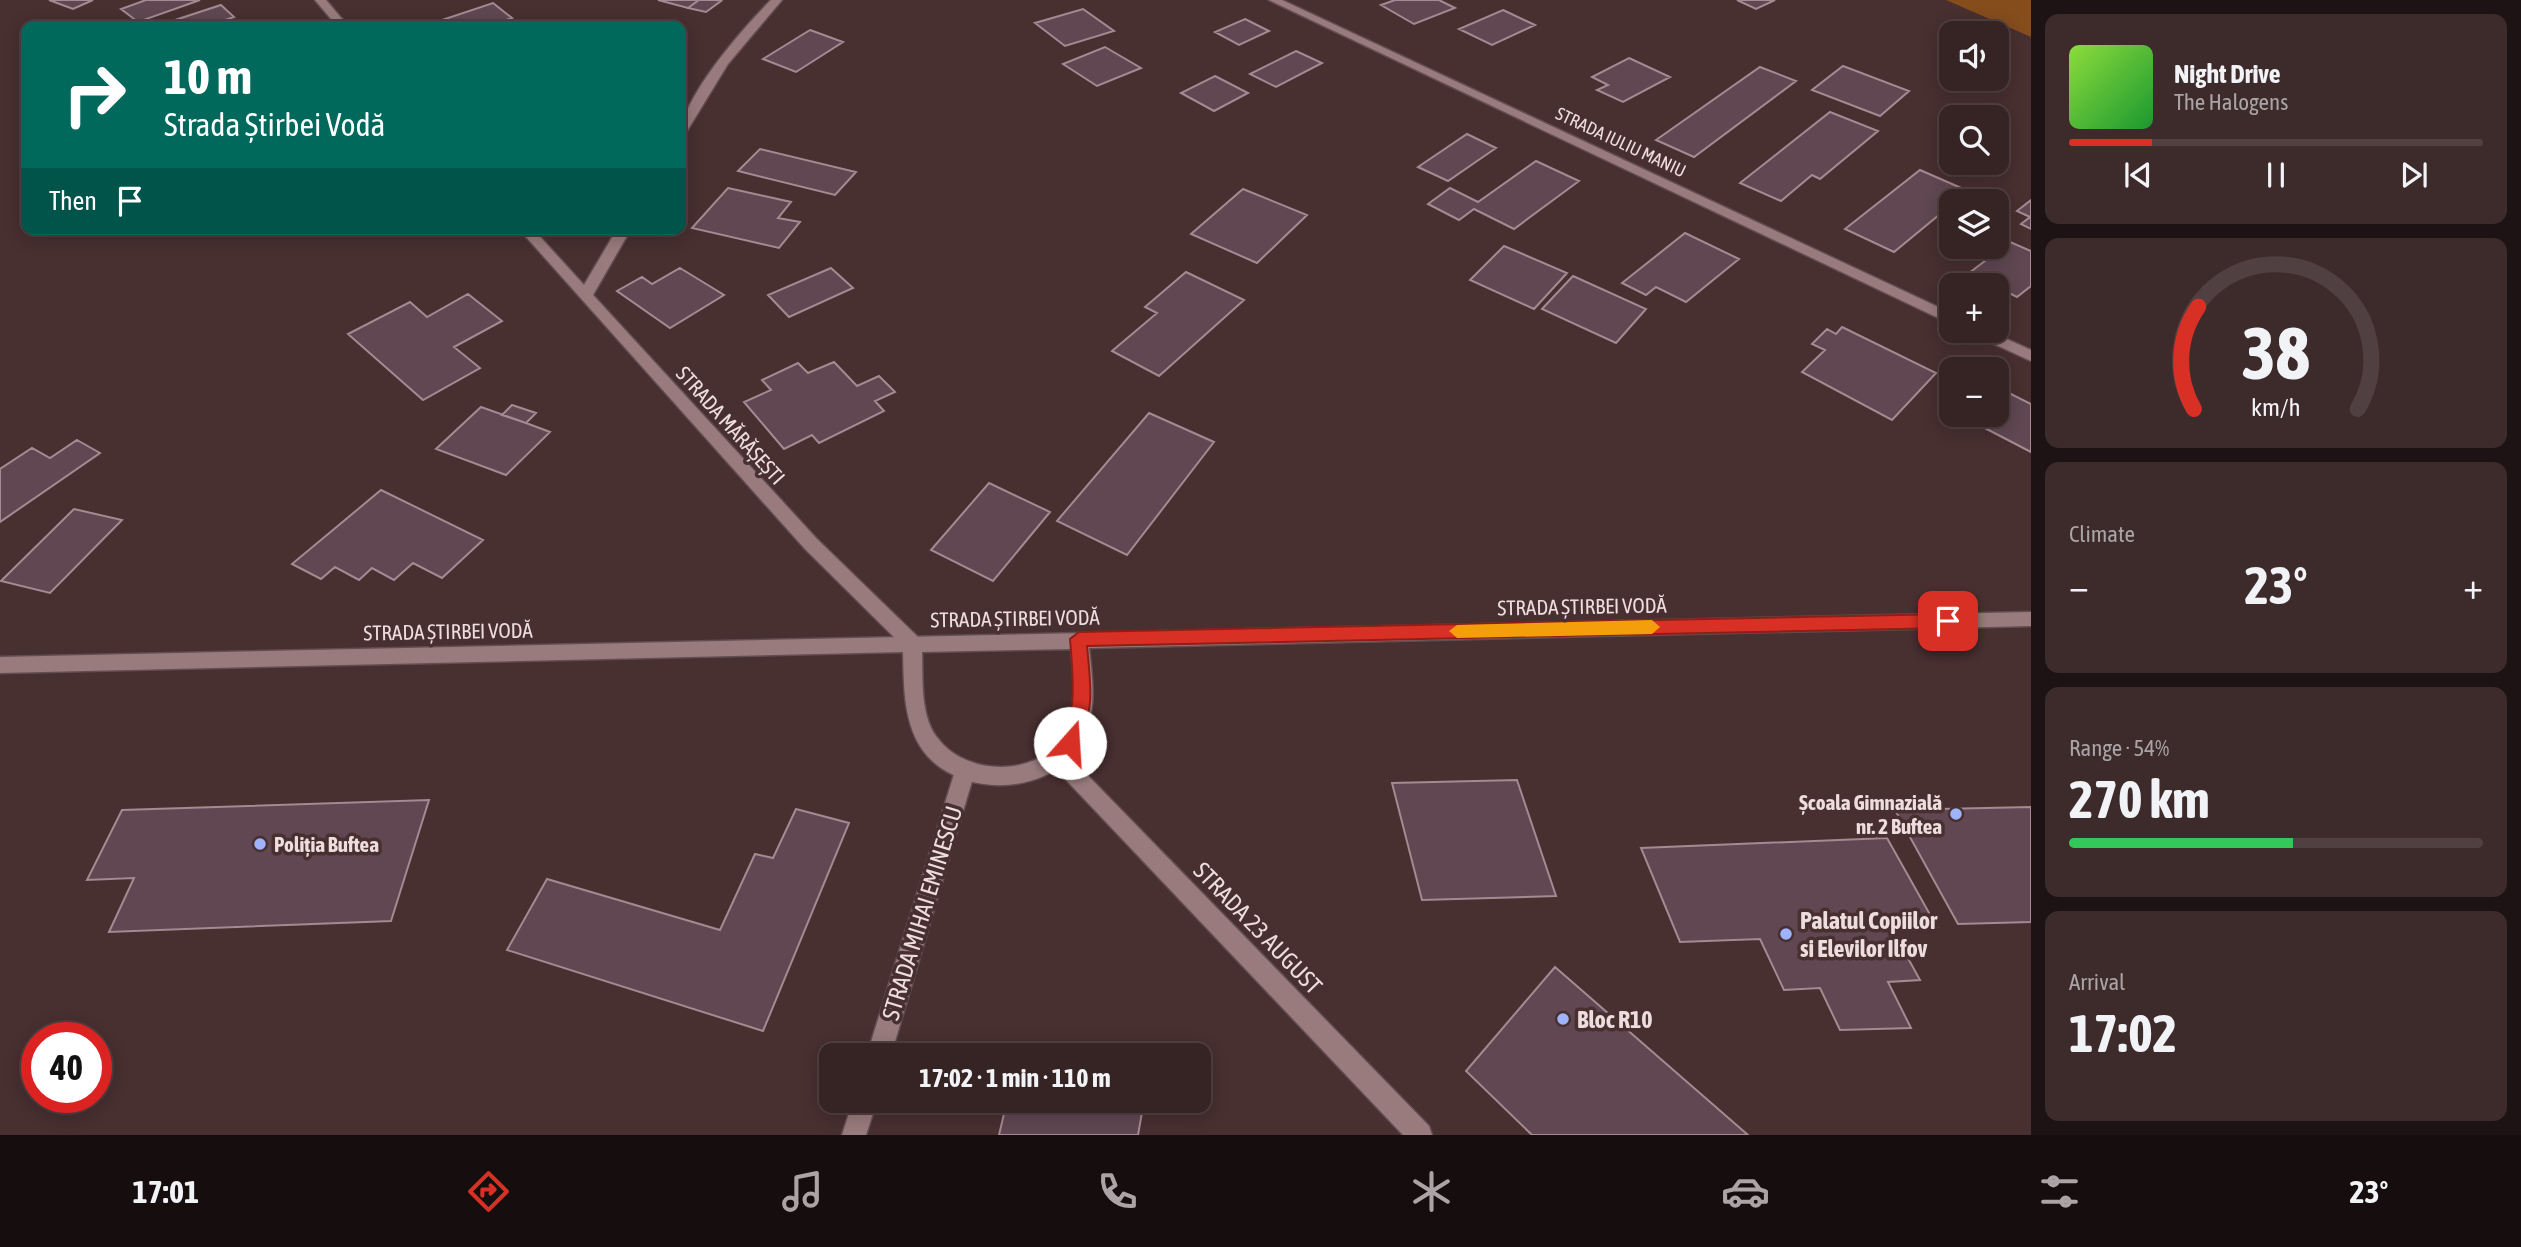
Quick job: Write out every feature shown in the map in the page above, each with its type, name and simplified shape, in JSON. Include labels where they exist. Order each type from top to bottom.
[{"type":"street","points":[[320,0],[338,21]]},
{"type":"street","points":[[686,122],[702,92],[748,27],[777,0]]},
{"type":"street","name":"STRADA IULIU MANIU","points":[[1274,0],[1939,313]]},
{"type":"street","name":"STRADA MĂRĂȘEȘTI","points":[[531,235],[811,544],[912,643]]},
{"type":"street","points":[[586,294],[621,235]]},
{"type":"street","points":[[2003,343],[2031,356]]},
{"type":"street","name":"STRADA ȘTIRBEI VODĂ","points":[[0,665],[2031,619]]},
{"type":"street","points":[[912,643],[915,692],[929,742],[949,762],[965,771],[986,777],[1032,772],[1057,757],[1070,743],[1081,720],[1083,697],[1079,639]]},
{"type":"street","name":"STRADA 23 AUGUST","points":[[1057,757],[1420,1135]]},
{"type":"street","name":"STRADA MIHAI EMINESCU","points":[[883,1043],[965,771]]},
{"type":"street","points":[[854,1135],[861,1113]]},
{"type":"shaded area","points":[[1946,0],[2031,0],[2031,37],[2009,27],[2009,21],[1994,21]]},
{"type":"building","points":[[49,0],[93,0],[73,9]]},
{"type":"building","points":[[146,0],[200,0],[141,21],[137,21],[121,9]]},
{"type":"building","points":[[658,0],[699,0],[688,8]]},
{"type":"building","points":[[699,0],[721,1],[706,12],[688,8]]},
{"type":"building","points":[[1395,0],[1439,0],[1455,8],[1414,24],[1381,5]]},
{"type":"building","points":[[1737,0],[1775,0],[1756,9]]},
{"type":"building","points":[[493,3],[512,18],[503,21],[439,21]]},
{"type":"building","points":[[221,5],[234,17],[222,21],[172,21]]},
{"type":"building","points":[[1083,9],[1114,31],[1065,46],[1035,23]]},
{"type":"building","points":[[1503,10],[1535,25],[1492,45],[1459,29]]},
{"type":"building","points":[[1245,19],[1269,31],[1239,45],[1215,32]]},
{"type":"building","points":[[810,30],[843,42],[796,72],[763,59]]},
{"type":"building","points":[[1105,47],[1141,68],[1097,86],[1063,64]]},
{"type":"building","points":[[1296,51],[1322,63],[1276,87],[1250,74]]},
{"type":"building","points":[[1629,58],[1670,77],[1623,102],[1597,90],[1608,85],[1592,77]]},
{"type":"building","points":[[1843,66],[1909,91],[1880,116],[1812,90]]},
{"type":"building","points":[[1760,67],[1796,81],[1694,157],[1656,140]]},
{"type":"building","points":[[1215,76],[1248,93],[1214,111],[1181,93]]},
{"type":"building","points":[[1830,112],[1878,131],[1820,179],[1812,175],[1781,201],[1740,183]]},
{"type":"building","points":[[1467,134],[1496,148],[1448,181],[1418,167]]},
{"type":"building","points":[[760,149],[856,172],[835,195],[738,171]]},
{"type":"building","points":[[1536,161],[1579,181],[1514,229],[1474,209],[1459,220],[1428,204],[1450,188],[1478,202]]},
{"type":"building","points":[[1920,170],[1963,189],[1939,189],[1939,215],[1894,252],[1845,229]]},
{"type":"building","points":[[728,188],[791,202],[778,218],[800,222],[779,248],[692,228]]},
{"type":"building","points":[[1243,189],[1307,215],[1257,263],[1191,234]]},
{"type":"building","points":[[2031,200],[2031,229],[2021,224],[2030,217],[2017,211]]},
{"type":"building","points":[[1685,233],[1739,259],[1686,302],[1656,287],[1646,295],[1622,283]]},
{"type":"building","points":[[2009,243],[2031,251],[2031,286],[2017,297],[2009,293],[2009,273],[1969,273],[1988,259],[2009,259]]},
{"type":"building","points":[[1504,246],[1567,273],[1534,309],[1470,280]]},
{"type":"building","points":[[680,268],[724,295],[670,328],[617,291],[642,277],[652,284]]},
{"type":"building","points":[[831,268],[853,288],[789,317],[768,295]]},
{"type":"building","points":[[1186,272],[1244,300],[1159,376],[1112,351],[1157,313],[1145,307]]},
{"type":"building","points":[[1573,276],[1646,309],[1616,343],[1542,309]]},
{"type":"building","points":[[468,294],[502,321],[454,347],[480,368],[423,400],[348,334],[410,302],[427,317]]},
{"type":"building","points":[[1842,327],[1936,373],[1892,420],[1802,372],[1825,350],[1812,344],[1827,329],[1836,334]]},
{"type":"building","points":[[834,362],[857,386],[879,376],[895,392],[875,401],[884,411],[819,443],[812,435],[784,449],[744,402],[771,390],[762,380],[798,363],[808,373]]},
{"type":"building","points":[[2009,393],[2031,404],[2031,452],[1983,427],[2009,427]]},
{"type":"building","points":[[512,405],[536,413],[526,423],[502,415]]},
{"type":"building","points":[[481,407],[550,432],[506,475],[436,449]]},
{"type":"building","points":[[1149,413],[1214,442],[1127,555],[1057,521]]},
{"type":"building","points":[[77,440],[100,453],[0,522],[0,469],[32,448],[50,458]]},
{"type":"building","points":[[989,483],[1050,512],[993,581],[931,550]]},
{"type":"building","points":[[381,490],[483,540],[442,578],[413,563],[394,580],[372,568],[359,580],[335,567],[321,579],[292,564]]},
{"type":"building","points":[[74,509],[122,520],[50,593],[1,581]]},
{"type":"building","points":[[1517,780],[1556,896],[1422,900],[1392,783]]},
{"type":"building","name":"Poliția Buftea","points":[[429,800],[391,921],[109,932],[134,878],[87,880],[122,810]]},
{"type":"building","points":[[2031,807],[2031,922],[1958,924],[1895,810]]},
{"type":"building","points":[[796,809],[849,823],[763,1031],[507,950],[547,879],[720,930],[755,854],[773,858]]},
{"type":"building","name":"Palatul Copiilor si Elevilor Ilfov","points":[[1887,838],[1937,927],[1892,929],[1920,980],[1888,982],[1911,1028],[1840,1030],[1820,988],[1784,990],[1760,939],[1680,942],[1641,848]]},
{"type":"building","name":"Bloc R10","points":[[1555,967],[1748,1135],[1532,1135],[1466,1071]]},
{"type":"building","points":[[1004,1113],[1142,1113],[1138,1135],[999,1135]]},
{"type":"slow traffic","points":[[1457,631],[1652,627]]},
{"type":"place","name":"Școala Gimnazială nr. 2 Buftea","points":[[1956,814]]},
{"type":"place","name":"Poliția Buftea","points":[[260,844]]},
{"type":"place","name":"Palatul Copiilor si Elevilor Ilfov","points":[[1786,934]]},
{"type":"place","name":"Bloc R10","points":[[1563,1019]]},
{"type":"route","points":[[1070,743],[1081,720],[1083,697],[1079,639],[1948,621]]}]
